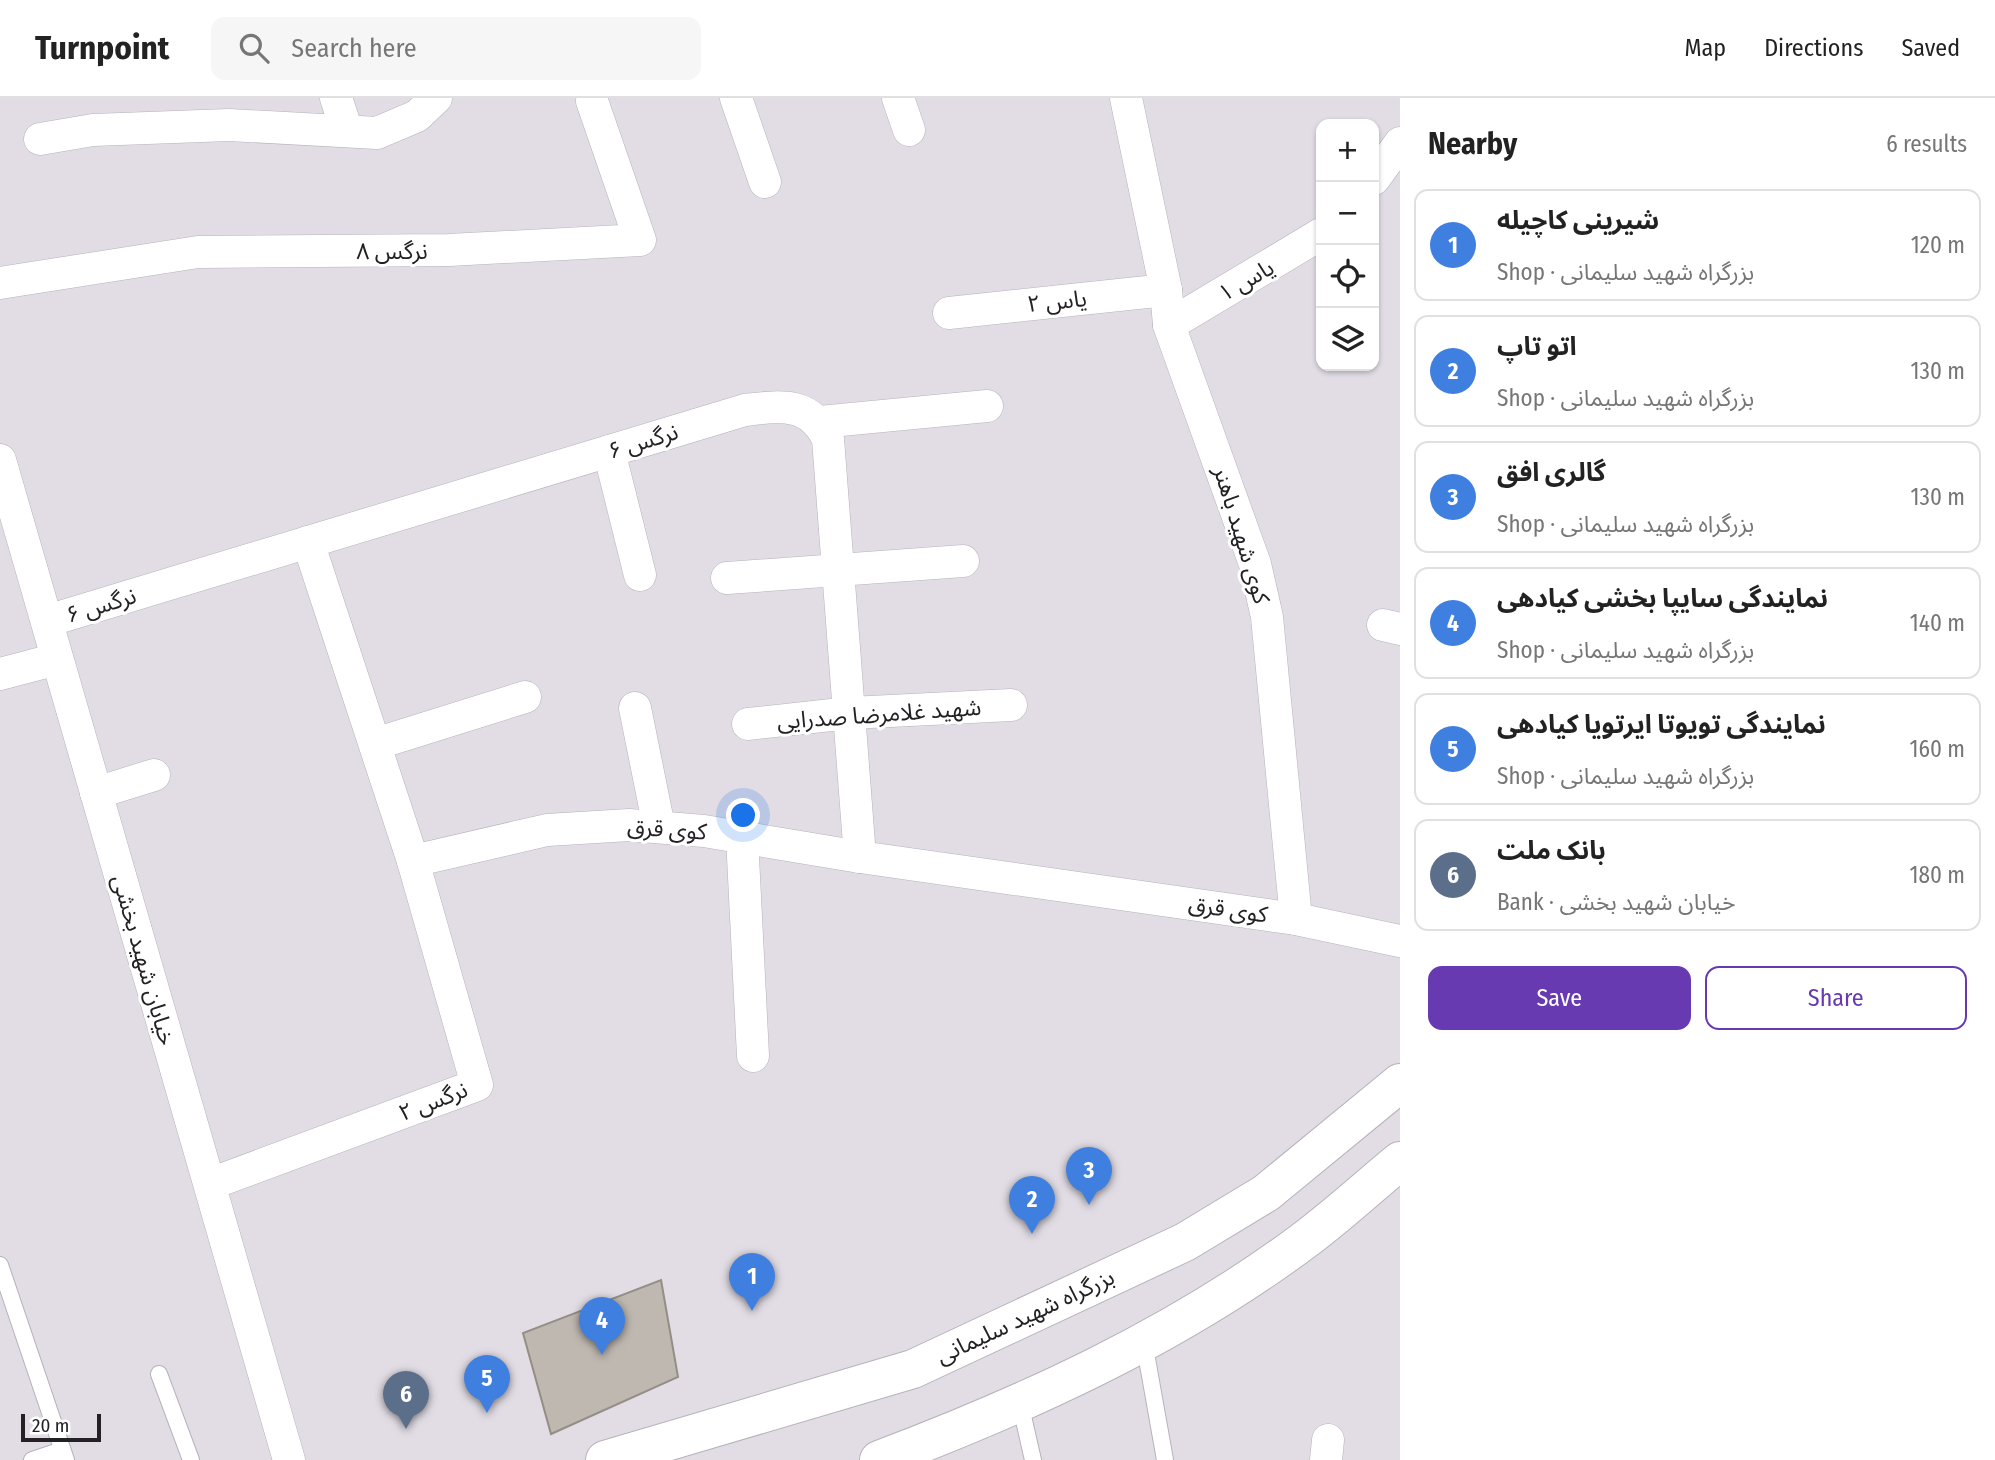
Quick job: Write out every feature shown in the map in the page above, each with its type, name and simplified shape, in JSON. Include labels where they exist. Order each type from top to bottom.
[{"type":"highway","name":"بزرگراه شهید سلیمانی","points":[[605,1460],[913,1368],[1185,1242],[1266,1193],[1400,1083]]},
{"type":"highway","points":[[879,1460],[1020,1403],[1144,1342],[1301,1242],[1400,1161]]},
{"type":"street","points":[[336,98],[347,131]]},
{"type":"street","points":[[40,139],[93,130],[229,125],[377,133],[417,116],[436,98]]},
{"type":"street","points":[[736,98],[765,182]]},
{"type":"street","points":[[898,98],[909,130]]},
{"type":"street","name":"کوی شهید باهنر","points":[[1126,98],[1166,290],[1169,325],[1255,564],[1267,617],[1296,919]]},
{"type":"street","name":"نرگس ۸","points":[[0,283],[198,252],[449,250],[640,240],[592,101]]},
{"type":"street","points":[[1379,172],[1400,143]]},
{"type":"street","name":"یاس ۱","points":[[1169,325],[1316,236]]},
{"type":"street","name":"یاس ۲","points":[[949,313],[1166,290]]},
{"type":"street","points":[[860,857],[828,439],[820,422],[987,406]]},
{"type":"street","name":"نرگس ۶","points":[[47,621],[745,410],[780,407],[807,412],[820,422]]},
{"type":"street","points":[[609,451],[640,575]]},
{"type":"street","name":"خیابان شهید بخشی","points":[[0,460],[289,1460]]},
{"type":"street","points":[[309,542],[413,861]]},
{"type":"street","points":[[727,578],[963,561]]},
{"type":"street","points":[[0,674],[57,660]]},
{"type":"street","points":[[375,744],[525,697]]},
{"type":"street","name":"شهید غلامرضا صدرایی","points":[[748,724],[850,713],[1011,705]]},
{"type":"street","points":[[635,708],[659,827]]},
{"type":"street","points":[[96,793],[154,775]]},
{"type":"street","name":"کوی قرق","points":[[413,861],[547,830],[629,825],[742,837],[860,857],[1296,919]]},
{"type":"street","points":[[742,837],[753,1056]]},
{"type":"street","name":"نرگس ۲","points":[[210,1184],[477,1085],[413,861]]},
{"type":"street","points":[[1296,919],[1400,942]]},
{"type":"lane","points":[[0,1265],[64,1455],[32,1460]]},
{"type":"lane","points":[[1144,1342],[1165,1460]]},
{"type":"lane","points":[[159,1374],[191,1460]]},
{"type":"lane","points":[[1020,1403],[1033,1460]]},
{"type":"building","points":[[661,1280],[678,1377],[551,1434],[523,1333]]},
{"type":"place","name":"گالری افق","points":[[1089,1205]]},
{"type":"place","name":"اتو تاپ","points":[[1032,1234]]},
{"type":"place","name":"شیرینی کاچیله","points":[[752,1311]]},
{"type":"place","name":"نمایندگی سایپا بخشی کیادهی","points":[[602,1355]]},
{"type":"place","name":"نمایندگی تویوتا ایرتویا کیادهی","points":[[487,1413]]},
{"type":"place","name":"بانک ملت","points":[[406,1429]]}]
